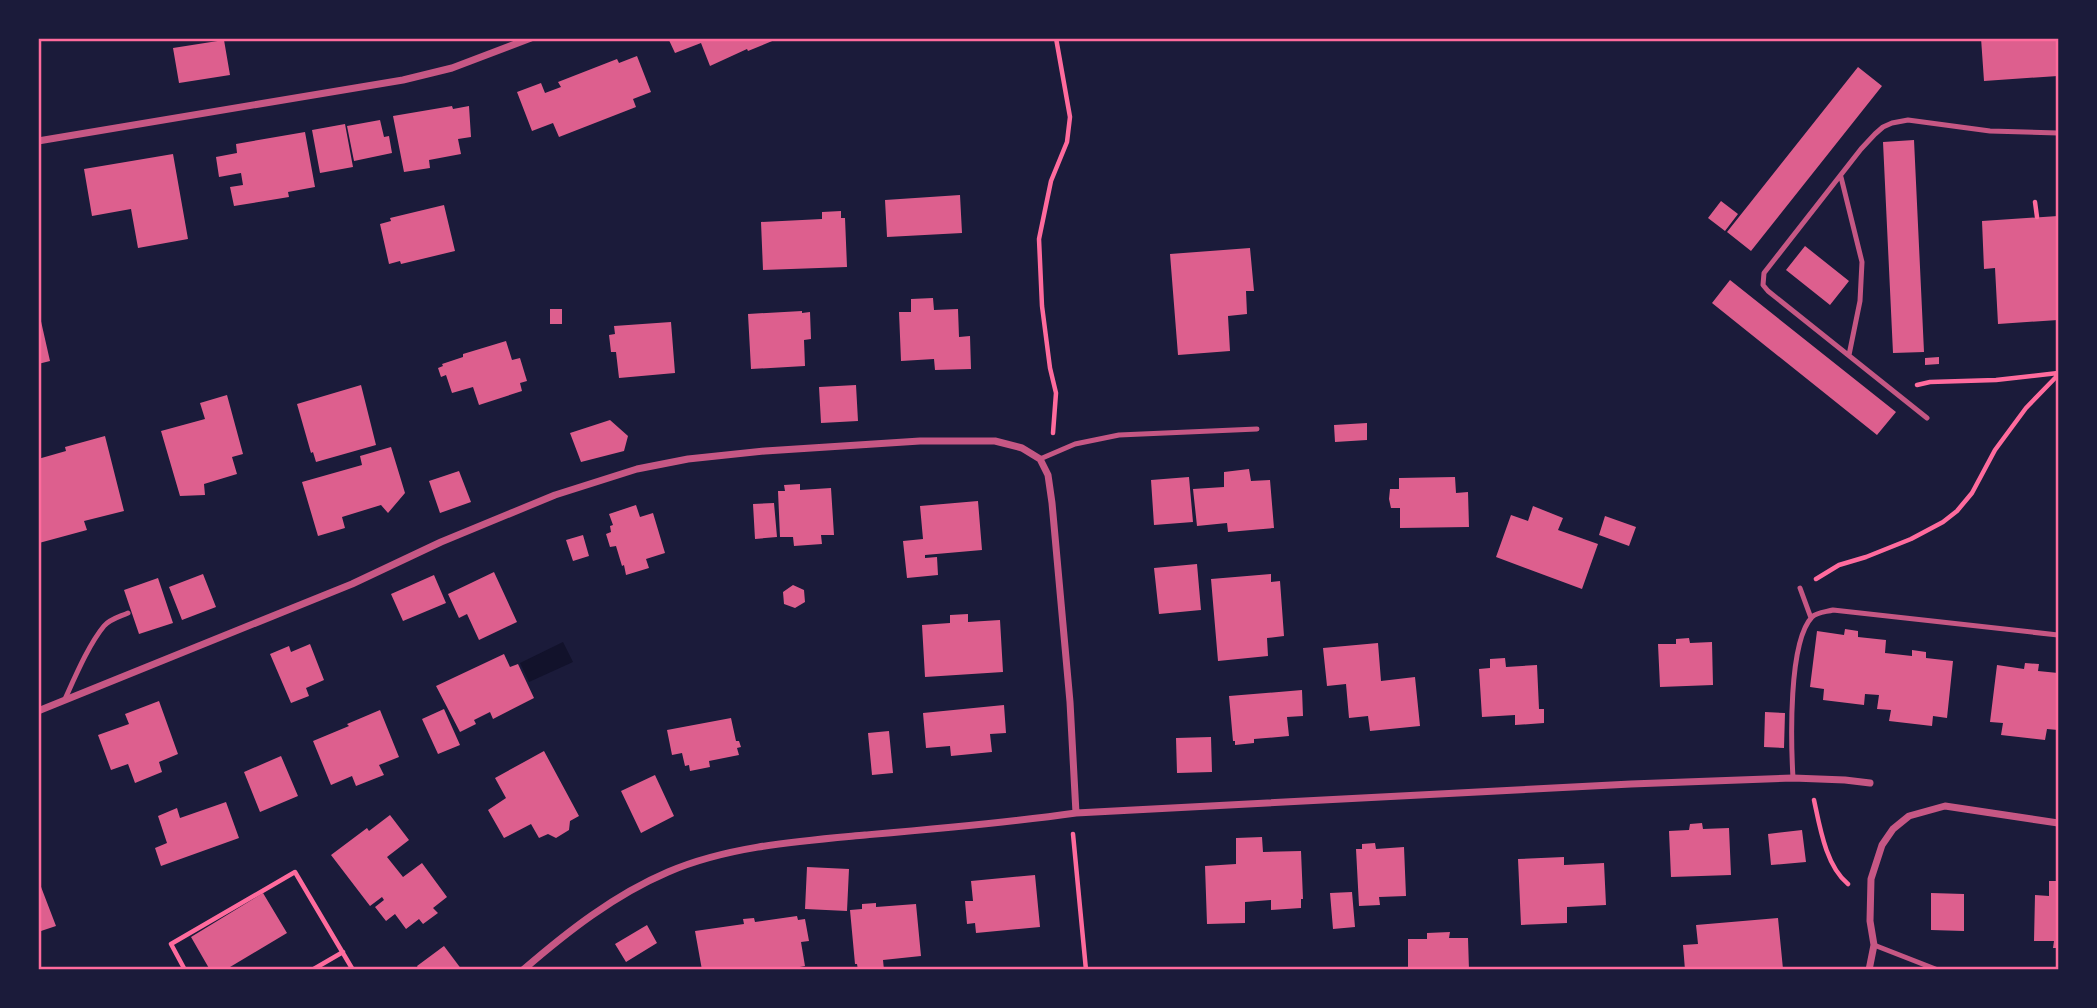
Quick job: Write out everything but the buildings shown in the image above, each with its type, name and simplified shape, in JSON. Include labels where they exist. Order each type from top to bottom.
[{"type":"street","points":[[38,141],[403,80],[452,68],[531,38]]},
{"type":"street","points":[[38,711],[352,584],[441,542],[555,495],[637,469],[688,459],[765,450],[933,441],[995,441],[1022,448],[1040,459],[1048,475],[1070,702],[1074,814]]},
{"type":"street","points":[[523,970],[606,905],[668,872],[717,856],[800,841],[1074,814],[1631,784],[1793,778],[1870,783]]},
{"type":"street","points":[[1870,970],[1874,945],[1870,921],[1871,879],[1882,845],[1893,829],[1909,816],[1945,806],[2059,823]]},
{"type":"lane","points":[[1927,418],[1768,290],[1762,279],[1769,265],[1861,149],[1883,127],[1899,121],[1919,121],[1990,131],[2059,133]]},
{"type":"lane","points":[[1840,177],[1862,262],[1860,301],[1849,355]]},
{"type":"lane","points":[[1040,459],[1074,444],[1119,435],[1257,429]]},
{"type":"lane","points":[[1800,588],[1811,618]]},
{"type":"lane","points":[[1793,778],[1794,674],[1798,646],[1811,618],[1818,614],[1833,610],[2059,635]]},
{"type":"lane","points":[[64,702],[82,663],[104,627],[128,613]]},
{"type":"lane","points":[[1874,945],[1938,970]]},
{"type":"path","points":[[1051,454],[1056,393],[1042,306],[1039,239],[1051,181],[1067,142],[1070,117],[1056,38]]},
{"type":"path","points":[[2035,202],[2037,217]]},
{"type":"path","points":[[1892,391],[1930,382],[2059,374]]},
{"type":"path","points":[[1810,582],[1839,565],[1911,539],[1943,522],[1957,511],[1972,493],[1995,450],[2026,408],[2059,374]]},
{"type":"path","points":[[1812,779],[1824,841],[1839,875],[1847,884],[1871,892]]},
{"type":"path","points":[[1074,814],[1086,970]]},
{"type":"path","points":[[185,970],[171,944],[295,872],[353,970]]},
{"type":"path","points":[[312,970],[343,952]]},
{"type":"shaded area","points":[[563,642],[573,662],[529,682],[520,663]]}]
